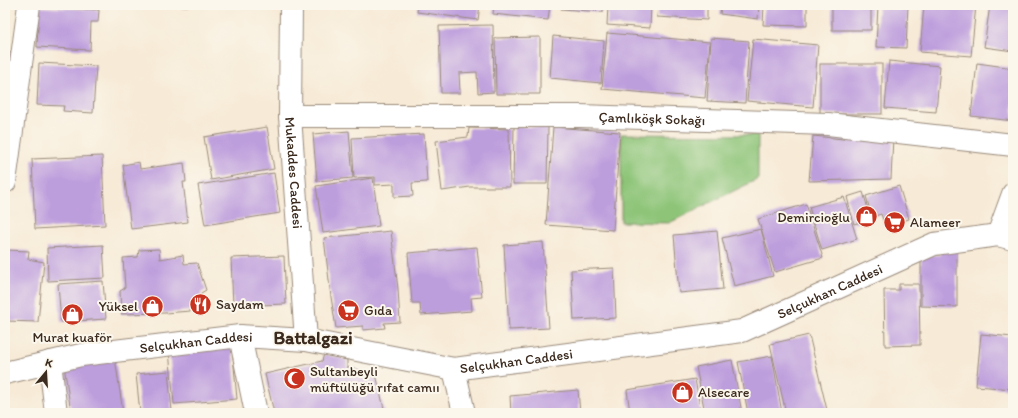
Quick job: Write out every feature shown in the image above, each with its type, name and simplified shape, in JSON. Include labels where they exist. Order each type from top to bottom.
[{"type":"street","points":[[5,182],[29,5]]},
{"type":"street","name":"Mukaddes Caddesi","points":[[291,5],[290,116],[306,340]]},
{"type":"street","name":"Çamlıköşk Sokağı","points":[[290,116],[579,116],[828,124],[1013,145]]},
{"type":"street","points":[[1006,237],[1013,194]]},
{"type":"street","name":"Selçukhan Caddesi","points":[[5,373],[81,355],[240,336],[306,340],[454,369],[742,331],[934,244],[1006,237]]},
{"type":"street","points":[[240,336],[256,413]]},
{"type":"street","points":[[50,362],[56,413]]},
{"type":"street","points":[[454,369],[464,413]]},
{"type":"green space","points":[[621,134],[758,135],[758,179],[669,223],[621,222]]},
{"type":"building","points":[[96,5],[96,8],[57,6]]},
{"type":"building","points":[[146,5],[188,5],[188,6],[146,7]]},
{"type":"building","points":[[418,5],[480,5],[478,20],[417,12]]},
{"type":"building","points":[[494,5],[550,5],[548,20],[493,14]]},
{"type":"building","points":[[561,5],[603,5],[603,12],[561,9]]},
{"type":"building","points":[[608,5],[651,5],[650,28],[607,25]]},
{"type":"building","points":[[658,5],[707,5],[707,20],[657,17]]},
{"type":"building","points":[[721,5],[759,5],[758,19],[720,14]]},
{"type":"building","points":[[764,5],[807,5],[807,26],[763,25]]},
{"type":"building","points":[[832,5],[871,5],[871,30],[832,30]]},
{"type":"building","points":[[878,5],[908,5],[906,48],[876,47]]},
{"type":"building","points":[[924,5],[976,5],[971,56],[920,52]]},
{"type":"building","points":[[990,5],[1013,7],[1013,51],[984,47]]},
{"type":"building","points":[[39,7],[99,10],[98,22],[91,22],[90,50],[37,47]]},
{"type":"building","points":[[493,25],[494,92],[478,93],[477,72],[459,73],[460,93],[441,93],[439,26]]},
{"type":"building","points":[[607,33],[710,42],[705,98],[602,89]]},
{"type":"building","points":[[553,36],[604,41],[601,83],[550,78]]},
{"type":"building","points":[[540,37],[540,94],[496,94],[495,38]]},
{"type":"building","points":[[711,38],[749,41],[745,103],[707,101]]},
{"type":"building","points":[[753,39],[818,45],[813,107],[747,101]]},
{"type":"building","points":[[5,52],[12,53],[6,91],[5,91]]},
{"type":"building","points":[[889,61],[940,66],[936,112],[885,108]]},
{"type":"building","points":[[39,63],[96,66],[93,113],[63,111],[64,106],[37,105]]},
{"type":"building","points":[[977,63],[1013,68],[1013,121],[971,116]]},
{"type":"building","points":[[820,64],[882,64],[882,114],[820,114]]},
{"type":"building","points":[[267,127],[274,169],[211,180],[204,137]]},
{"type":"building","points":[[514,127],[548,127],[547,184],[513,184]]},
{"type":"building","points":[[553,127],[620,132],[613,230],[546,225]]},
{"type":"building","points":[[469,128],[509,129],[510,187],[470,187],[442,191],[436,141],[468,137]]},
{"type":"building","points":[[349,131],[353,178],[317,181],[313,134]]},
{"type":"building","points":[[844,131],[893,137],[891,179],[809,181],[813,136],[843,139]]},
{"type":"building","points":[[424,134],[427,182],[412,183],[413,196],[394,197],[394,184],[375,185],[375,177],[354,178],[352,138]]},
{"type":"building","points":[[102,156],[105,225],[35,229],[32,159]]},
{"type":"building","points":[[139,162],[140,169],[184,163],[186,182],[183,182],[188,222],[131,229],[123,165]]},
{"type":"building","points":[[274,173],[280,213],[205,225],[198,185]]},
{"type":"building","points":[[373,178],[379,226],[323,233],[316,186]]},
{"type":"building","points":[[899,186],[909,219],[885,226],[881,214],[872,217],[866,196]]},
{"type":"building","points":[[863,192],[871,219],[854,224],[847,197]]},
{"type":"building","points":[[844,197],[857,239],[822,250],[809,207]]},
{"type":"building","points":[[806,204],[823,258],[775,272],[758,219]]},
{"type":"building","points":[[761,229],[773,276],[734,286],[722,238]]},
{"type":"building","points":[[391,231],[398,289],[400,322],[384,323],[385,328],[363,330],[363,326],[336,328],[324,238]]},
{"type":"building","points":[[717,231],[723,289],[679,293],[674,235]]},
{"type":"building","points":[[543,242],[549,328],[509,330],[504,245]]},
{"type":"building","points":[[103,245],[105,278],[48,281],[47,248]]},
{"type":"building","points":[[477,247],[482,297],[471,298],[472,311],[421,315],[420,303],[412,303],[408,253]]},
{"type":"building","points":[[159,249],[160,259],[183,255],[184,264],[197,263],[206,290],[201,293],[203,310],[121,314],[120,291],[125,288],[123,258],[138,257],[139,250]]},
{"type":"building","points":[[6,250],[29,251],[28,259],[44,262],[38,322],[5,321]]},
{"type":"building","points":[[957,250],[957,307],[921,306],[921,255],[940,255],[940,251]]},
{"type":"building","points":[[284,256],[286,304],[233,306],[231,258]]},
{"type":"building","points":[[614,268],[616,318],[574,320],[571,270]]},
{"type":"building","points":[[103,281],[106,319],[61,322],[58,284]]},
{"type":"building","points":[[899,284],[919,284],[920,345],[885,346],[884,290],[899,290]]},
{"type":"building","points":[[981,334],[1013,337],[1013,389],[976,386]]},
{"type":"building","points":[[809,335],[827,410],[814,413],[786,413],[770,344]]},
{"type":"building","points":[[232,345],[237,399],[174,404],[169,351]]},
{"type":"building","points":[[324,354],[347,360],[347,367],[376,374],[385,413],[274,413],[265,374],[322,361]]},
{"type":"building","points":[[772,356],[782,413],[748,413],[738,362]]},
{"type":"building","points":[[115,358],[123,413],[71,413],[64,365]]},
{"type":"building","points":[[732,360],[742,413],[705,413],[696,367]]},
{"type":"building","points":[[168,371],[172,411],[140,413],[136,374]]},
{"type":"building","points":[[695,379],[701,413],[630,413],[627,390]]},
{"type":"building","points":[[578,390],[580,413],[511,413],[510,396]]},
{"type":"place","name":"Demircioğlu","points":[[866,217]]},
{"type":"place","name":"Alameer","points":[[895,222]]},
{"type":"place","name":"Saydam","points":[[201,304]]},
{"type":"place","name":"Yüksel","points":[[153,306]]},
{"type":"place","name":"Gıda","points":[[348,310]]},
{"type":"place","name":"Murat kuaför","points":[[72,315]]},
{"type":"place","name":"Sultanbeyli müftülüğü rıfat camıı","points":[[294,379]]},
{"type":"place","name":"Alsecare","points":[[683,392]]},
{"type":"district","name":"Battalgazi","points":[[313,338]]}]
